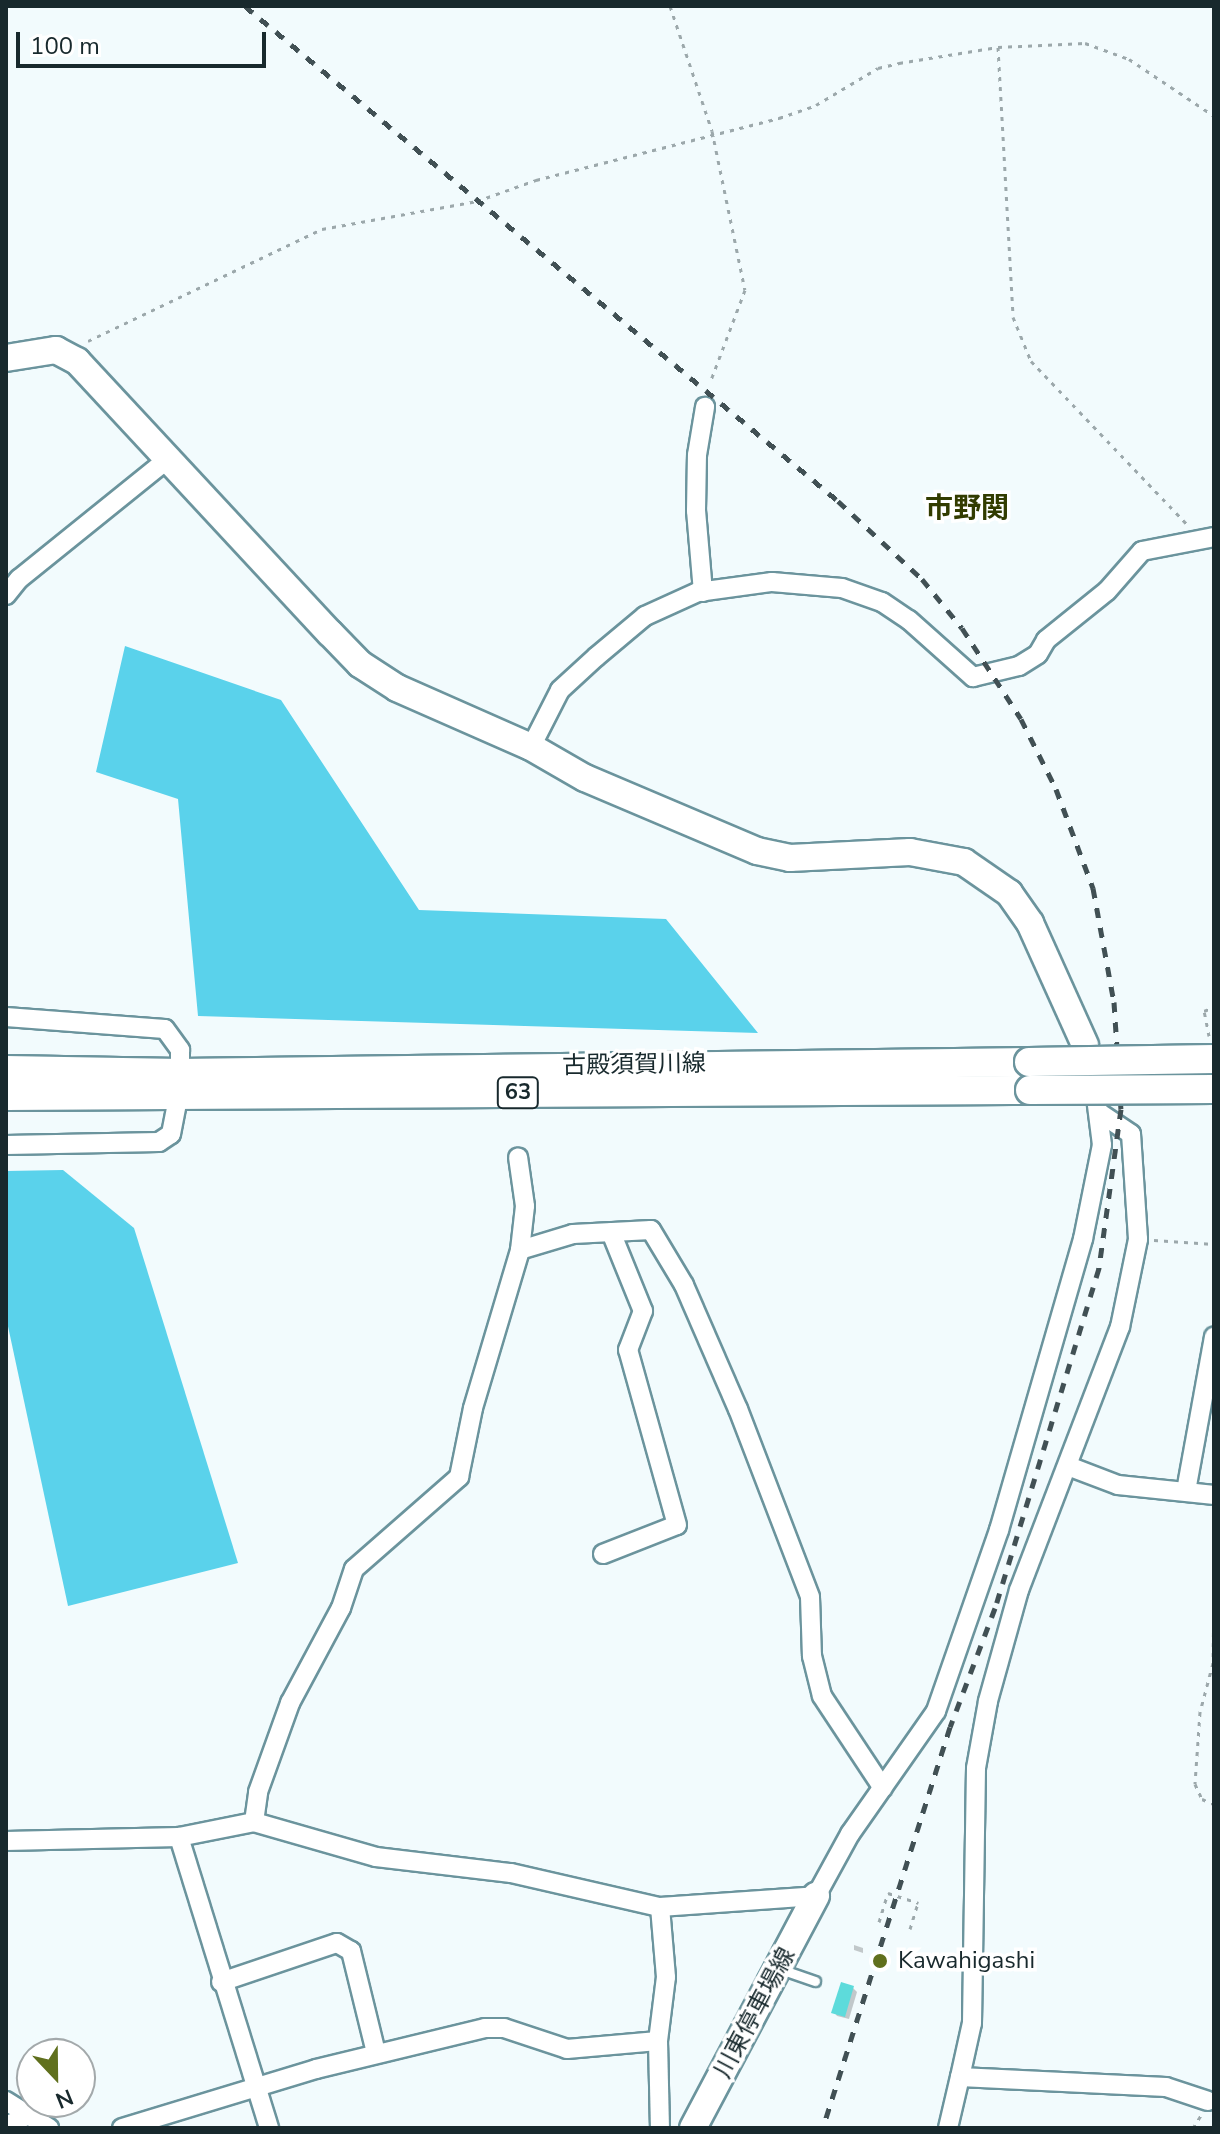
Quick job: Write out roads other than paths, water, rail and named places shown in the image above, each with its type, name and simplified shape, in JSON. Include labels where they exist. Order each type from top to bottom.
[{"type":"main road","name":"古殿須賀川線","points":[[1029,1076],[1213,1055]]},
{"type":"main road","name":"古殿須賀川線","points":[[6,1070],[180,1083]]},
{"type":"main road","name":"古殿須賀川線","points":[[6,1096],[180,1083],[1029,1076],[1214,1089]]},
{"type":"street","points":[[6,358],[56,350],[77,361],[170,457],[360,664],[397,688],[531,747],[585,778],[757,851],[790,858],[910,852],[964,862],[1009,893],[1030,923],[1085,1045],[1101,1114],[1102,1145],[1083,1239],[999,1530],[936,1711],[883,1788],[816,1896],[660,1907],[511,1873],[376,1857],[254,1822],[179,1837],[6,1841]]},
{"type":"street","points":[[703,592],[696,511],[697,455],[705,407]]},
{"type":"street","points":[[6,595],[19,579],[170,457]]},
{"type":"street","points":[[531,747],[560,690],[596,657],[645,616],[703,592],[772,582],[842,588],[882,602],[909,620],[973,677],[1006,671],[1038,654],[1046,640],[1107,591],[1142,551],[1209,539]]},
{"type":"street","points":[[6,1017],[165,1029],[180,1050],[180,1083],[171,1134],[159,1142],[6,1145]]},
{"type":"street","points":[[948,2128],[972,2023],[976,1768],[988,1701],[1019,1590],[1120,1327],[1138,1239],[1131,1134],[1101,1114]]},
{"type":"street","points":[[254,1822],[258,1792],[290,1703],[341,1608],[354,1569],[446,1494],[459,1477],[473,1408],[520,1250],[525,1206],[518,1157]]},
{"type":"street","points":[[520,1250],[573,1234],[651,1230],[684,1285],[738,1409],[810,1597],[812,1656],[822,1696],[883,1788]]},
{"type":"street","points":[[603,1554],[677,1525],[628,1350],[643,1311],[611,1232]]},
{"type":"street","points":[[1186,1491],[1214,1337]]},
{"type":"street","points":[[1068,1466],[1118,1485],[1214,1495]]},
{"type":"street","points":[[179,1837],[221,1982],[269,2128]]},
{"type":"street","name":"川東停車場線","points":[[693,2128],[816,1896]]},
{"type":"street","points":[[660,1907],[666,1977],[658,2041],[660,2128]]},
{"type":"street","points":[[221,1982],[337,1943],[351,1951],[376,2053]]},
{"type":"street","points":[[122,2128],[376,2053],[485,2028],[504,2028],[567,2049],[658,2041]]},
{"type":"street","points":[[960,2077],[1166,2087],[1205,2106]]},
{"type":"lane","points":[[780,1969],[815,1981]]},
{"type":"railway","points":[[245,6],[838,501],[922,579],[962,628],[1021,719],[1056,789],[1093,888],[1114,1002],[1121,1109],[1099,1268],[995,1608],[950,1727],[823,2128]]},
{"type":"place","name":"Kawahigashi","points":[[880,1961]]},
{"type":"district","name":"市野関","points":[[967,508]]}]
